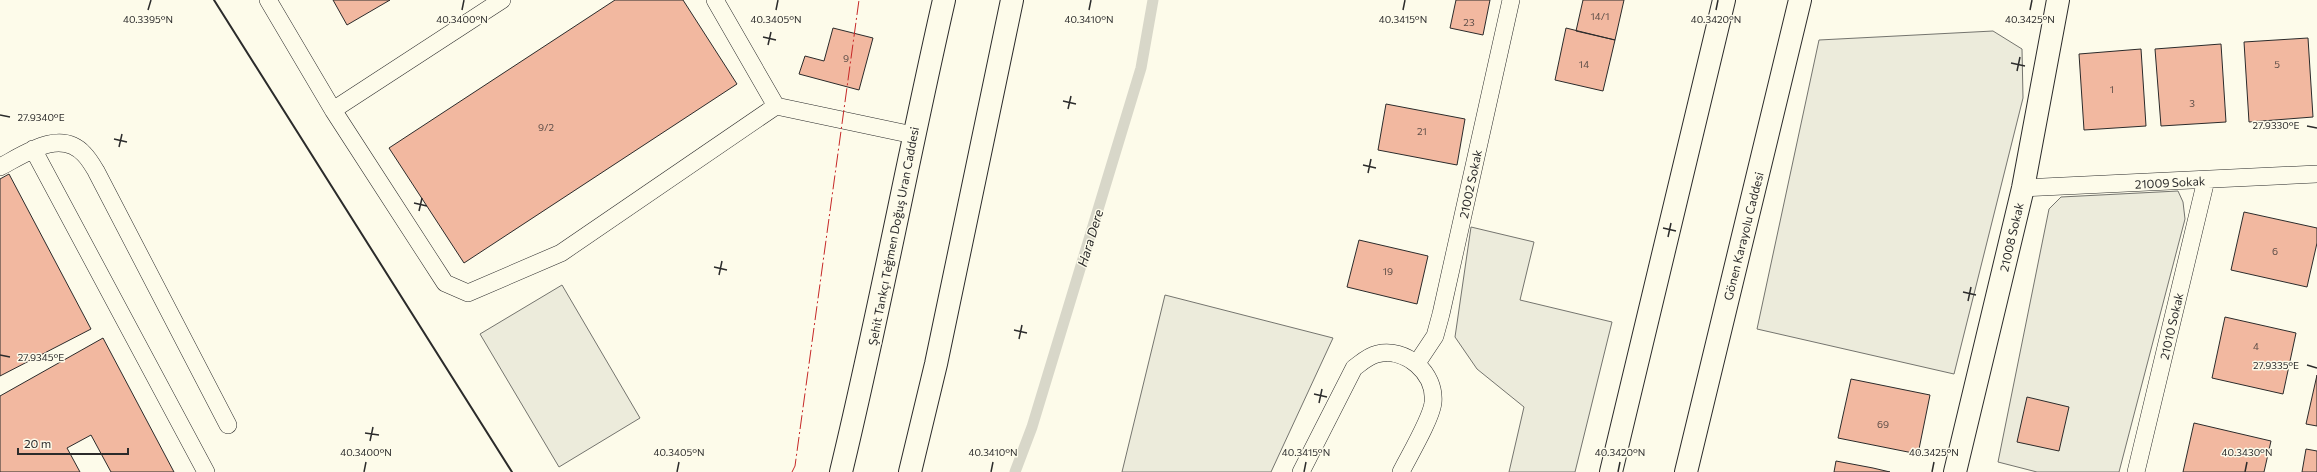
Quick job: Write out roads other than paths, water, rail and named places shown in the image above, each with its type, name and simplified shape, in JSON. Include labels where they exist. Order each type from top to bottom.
[{"type":"main road","name":"Şehit Tankçı Teğmen Doğuş Uran Caddesi","points":[[841,472],[867,365],[913,135],[944,0]]},
{"type":"main road","points":[[910,472],[936,364],[1012,0]]},
{"type":"main road","points":[[1611,472],[1724,0]]},
{"type":"main road","name":"Gönen Karayolu Caddesi","points":[[1686,472],[1800,0]]},
{"type":"main road","name":"21008 Sokak","points":[[1955,472],[2022,188],[2058,0]]},
{"type":"lane","points":[[268,0],[333,110],[445,283],[468,293],[561,253],[776,106],[913,135]]},
{"type":"lane","points":[[333,110],[502,0]]},
{"type":"lane","points":[[715,0],[776,106]]},
{"type":"lane","name":"21002 Sokak","points":[[1417,363],[1435,336],[1441,314],[1510,0]]},
{"type":"lane","points":[[0,167],[33,150],[54,142],[72,145],[84,154],[96,172],[228,425]]},
{"type":"lane","points":[[33,150],[206,472]]},
{"type":"lane","name":"21009 Sokak","points":[[2022,188],[2317,174]]},
{"type":"lane","name":"21010 Sokak","points":[[2136,472],[2206,180]]},
{"type":"lane","points":[[1301,472],[1354,368],[1377,354],[1391,353],[1404,356],[1417,363],[1429,381],[1433,402],[1429,416],[1400,472]]},
{"type":"waterway","name":"Hara Dere","points":[[1015,472],[1032,427],[1141,68],[1153,0]]}]
